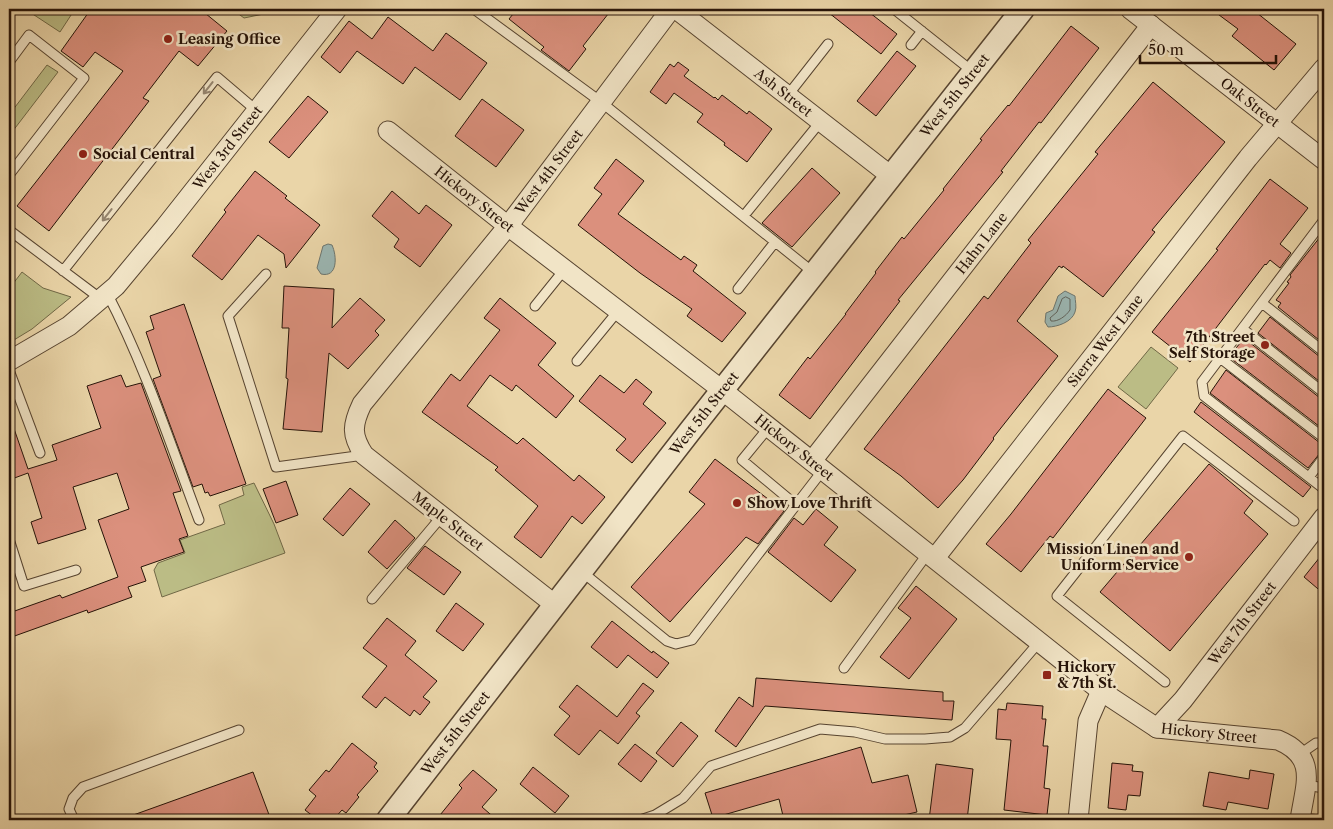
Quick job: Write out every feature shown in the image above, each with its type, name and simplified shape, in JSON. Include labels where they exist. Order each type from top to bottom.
[{"type":"street","name":"West 3rd Street","points":[[9,361],[69,326],[108,293],[165,228],[337,9]]},
{"type":"street","name":"West 4th Street","points":[[354,430],[356,418],[362,404],[508,226],[671,9]]},
{"type":"street","name":"Ash Street","points":[[676,9],[892,176]]},
{"type":"street","name":"West 5th Street","points":[[388,820],[554,604],[1023,9]]},
{"type":"street","name":"Oak Street","points":[[1130,9],[1324,160]]},
{"type":"street","name":"Hahn Lane","points":[[817,465],[1151,25]]},
{"type":"street","name":"Sierra West Lane","points":[[931,555],[1248,158],[1324,68]]},
{"type":"street","name":"Hickory Street","points":[[388,131],[564,270],[722,390],[1101,691],[1157,728],[1278,740],[1290,745],[1300,754]]},
{"type":"street","name":"Maple Street","points":[[354,430],[355,442],[364,455],[554,604]]},
{"type":"street","name":"West 7th Street","points":[[1157,728],[1183,700],[1324,517]]},
{"type":"street","points":[[1078,820],[1088,721],[1101,691]]},
{"type":"street","points":[[1300,754],[1315,786],[1301,819]]},
{"type":"lane","points":[[474,9],[601,102],[814,273]]},
{"type":"lane","points":[[894,9],[973,72]]},
{"type":"lane","points":[[911,45],[922,31]]},
{"type":"lane","points":[[9,62],[29,35],[84,78],[9,175]]},
{"type":"lane","points":[[788,95],[828,44]]},
{"type":"lane","points":[[63,271],[217,77],[257,111]]},
{"type":"lane","points":[[747,212],[821,121]]},
{"type":"lane","points":[[1324,220],[1202,382],[1204,396],[1324,489]]},
{"type":"lane","points":[[9,230],[63,271],[108,293],[148,382],[199,520]]},
{"type":"lane","points":[[738,289],[775,242]]},
{"type":"lane","points":[[535,306],[564,270]]},
{"type":"lane","points":[[266,274],[228,316],[276,467],[364,455]]},
{"type":"lane","points":[[1262,303],[1324,352]]},
{"type":"lane","points":[[577,361],[618,311]]},
{"type":"lane","points":[[1243,329],[1324,393]]},
{"type":"lane","points":[[1220,358],[1324,438]]},
{"type":"lane","points":[[9,370],[40,453]]},
{"type":"lane","points":[[769,427],[742,460],[796,505]]},
{"type":"lane","points":[[1165,682],[1057,596],[1183,436],[1294,521]]},
{"type":"lane","points":[[1309,476],[1324,457]]},
{"type":"lane","points":[[580,571],[667,641],[676,644],[692,640],[796,505],[817,465]]},
{"type":"lane","points":[[372,599],[442,516]]},
{"type":"lane","points":[[9,539],[24,586],[76,570]]},
{"type":"lane","points":[[844,668],[931,555]]},
{"type":"lane","points":[[640,820],[655,815],[683,798],[711,766],[820,729],[855,732],[885,739],[950,737],[965,728],[1040,641]]},
{"type":"lane","points":[[74,820],[69,809],[74,798],[83,787],[239,730]]},
{"type":"lane","points":[[1300,754],[1316,743],[1324,742]]},
{"type":"lane","points":[[1301,819],[1320,820]]},
{"type":"green space","points":[[25,9],[75,9],[60,32]]},
{"type":"green space","points":[[238,9],[288,9],[244,18],[236,12]]},
{"type":"green space","points":[[47,65],[58,72],[9,136],[9,115]]},
{"type":"green space","points":[[22,272],[43,288],[71,297],[32,329],[9,343],[9,289]]},
{"type":"green space","points":[[1151,347],[1178,368],[1146,409],[1118,387]]},
{"type":"green space","points":[[254,483],[274,524],[285,553],[162,597],[154,570],[158,563],[185,553],[180,540],[225,524],[219,505],[244,495],[242,487]]},
{"type":"water","points":[[332,245],[334,250],[335,265],[331,273],[321,274],[317,268],[323,246]]},
{"type":"water","points":[[1065,291],[1075,296],[1075,312],[1071,319],[1064,323],[1048,327],[1045,322],[1046,313],[1053,310],[1058,296]]},
{"type":"building","name":"Social Central","points":[[91,9],[200,9],[227,31],[198,66],[179,51],[143,98],[149,101],[49,231],[17,206],[123,71],[95,52],[83,67],[61,51]]},
{"type":"building","points":[[517,9],[612,9],[583,46],[586,49],[569,71],[541,50],[544,47],[509,19]]},
{"type":"building","points":[[824,9],[865,9],[897,34],[881,54]]},
{"type":"building","points":[[1211,9],[1252,9],[1296,44],[1274,70],[1232,36],[1238,29]]},
{"type":"building","points":[[388,17],[433,51],[446,33],[487,63],[460,100],[415,67],[403,84],[357,51],[340,73],[321,57],[349,21],[372,39]]},
{"type":"building","points":[[1071,26],[1099,48],[1001,171],[1003,172],[898,300],[900,301],[810,419],[779,395],[808,357],[810,359],[846,314],[902,237],[904,239],[944,190],[982,140],[980,139],[1009,106]]},
{"type":"building","points":[[897,51],[916,66],[876,116],[857,101]]},
{"type":"building","points":[[678,62],[689,70],[684,76],[714,98],[718,100],[722,95],[747,114],[749,111],[772,129],[747,162],[697,122],[703,114],[674,93],[666,104],[650,92],[670,64],[674,67]]},
{"type":"building","points":[[1153,82],[1225,142],[1152,230],[1155,232],[1103,297],[1063,266],[1062,268],[1059,266],[1017,321],[1058,356],[993,438],[963,480],[938,508],[901,476],[864,449],[984,296],[988,299],[1031,243],[1028,240],[1098,154],[1095,152]]},
{"type":"building","points":[[308,96],[328,112],[289,158],[269,142]]},
{"type":"building","points":[[482,99],[524,130],[496,167],[455,136]]},
{"type":"building","points":[[616,159],[644,181],[618,214],[681,260],[684,256],[697,265],[693,271],[746,313],[722,342],[687,316],[692,309],[640,273],[578,225],[602,194],[594,188]]},
{"type":"building","points":[[812,168],[840,193],[792,247],[762,223]]},
{"type":"building","points":[[255,171],[287,196],[285,198],[320,225],[286,268],[284,254],[258,235],[222,280],[192,256],[226,212],[224,210]]},
{"type":"building","points":[[1270,179],[1308,208],[1280,244],[1291,253],[1280,268],[1270,260],[1265,264],[1190,362],[1152,332],[1218,250],[1216,249]]},
{"type":"building","points":[[392,191],[419,214],[426,205],[452,225],[420,267],[394,247],[399,239],[372,216]]},
{"type":"building","points":[[1324,232],[1324,344],[1278,307],[1281,303],[1276,300],[1289,283],[1287,282],[1291,277],[1290,275]]},
{"type":"building","points":[[284,286],[334,289],[332,328],[360,298],[385,320],[375,331],[379,335],[348,369],[329,353],[322,432],[283,429],[288,379],[286,378],[289,328],[282,328]]},
{"type":"building","points":[[500,298],[556,343],[538,365],[574,396],[556,418],[516,385],[512,391],[490,375],[467,406],[517,444],[523,438],[574,481],[579,475],[605,497],[582,524],[572,516],[541,558],[514,537],[538,506],[495,470],[498,467],[422,412],[451,374],[460,381],[500,330],[484,318]]},
{"type":"building","points":[[184,304],[246,484],[210,496],[208,492],[205,493],[202,484],[193,487],[153,379],[161,376],[146,332],[154,329],[150,316]]},
{"type":"building","points":[[1270,317],[1320,357],[1324,358],[1324,385],[1258,333]]},
{"type":"building","points":[[1244,338],[1320,398],[1324,399],[1324,430],[1229,357]]},
{"type":"building","points":[[1226,370],[1320,443],[1324,444],[1324,448],[1308,468],[1210,393]]},
{"type":"building","points":[[121,375],[126,387],[141,383],[181,491],[173,493],[188,536],[179,539],[184,552],[141,567],[146,581],[128,587],[132,597],[88,613],[87,610],[9,638],[9,613],[60,595],[62,598],[118,577],[98,520],[129,509],[117,473],[73,487],[86,529],[38,544],[31,522],[42,518],[28,473],[9,480],[9,420],[11,420],[28,469],[57,460],[52,445],[101,428],[87,386]]},
{"type":"building","points":[[600,375],[624,393],[636,379],[652,392],[643,404],[666,423],[632,463],[616,450],[626,439],[579,401]]},
{"type":"building","points":[[1108,389],[1146,418],[1053,538],[1050,536],[1021,572],[986,544]]},
{"type":"building","points":[[1201,402],[1311,487],[1303,497],[1194,412]]},
{"type":"building","points":[[715,459],[784,511],[758,544],[746,537],[670,622],[631,587],[705,504],[689,492]]},
{"type":"building","name":"Mission Linen and Uniform Service","points":[[1209,464],[1253,501],[1244,513],[1268,534],[1170,651],[1100,592]]},
{"type":"building","points":[[286,481],[298,515],[276,523],[263,489]]},
{"type":"building","points":[[350,488],[370,504],[343,536],[323,519]]},
{"type":"building","points":[[816,509],[838,527],[824,545],[856,570],[831,602],[768,552],[794,518],[803,525]]},
{"type":"building","points":[[395,520],[415,538],[387,569],[368,552]]},
{"type":"building","points":[[425,546],[461,572],[444,595],[407,568]]},
{"type":"building","points":[[1324,552],[1324,594],[1304,577]]},
{"type":"building","points":[[916,586],[957,619],[909,679],[880,657],[911,618],[898,608]]},
{"type":"building","points":[[456,603],[484,624],[463,651],[436,631]]},
{"type":"building","points":[[387,618],[416,641],[405,655],[437,681],[423,697],[430,702],[420,715],[414,710],[410,716],[385,697],[376,708],[362,697],[387,666],[363,648]]},
{"type":"building","points":[[612,621],[652,653],[653,651],[669,663],[657,678],[628,655],[617,668],[591,647]]},
{"type":"building","points":[[756,678],[943,692],[943,701],[954,701],[952,720],[765,706],[736,747],[715,731],[739,697],[753,707]]},
{"type":"building","points":[[643,683],[654,691],[636,713],[640,716],[618,744],[600,730],[579,755],[554,735],[570,716],[559,707],[577,685],[617,717]]},
{"type":"building","points":[[1007,703],[1043,706],[1042,719],[1046,719],[1043,746],[1048,746],[1044,788],[1050,789],[1047,815],[1004,810],[1011,740],[996,739],[998,709],[1006,710]]},
{"type":"building","points":[[681,722],[698,736],[673,767],[656,753]]},
{"type":"building","points":[[352,743],[377,763],[374,767],[378,771],[357,795],[359,797],[346,813],[342,810],[333,820],[318,820],[305,810],[316,796],[309,790],[326,770],[329,772]]},
{"type":"building","points":[[635,744],[657,761],[641,782],[618,764]]},
{"type":"building","points":[[861,747],[872,783],[908,775],[917,812],[882,820],[784,820],[779,799],[713,818],[705,793]]},
{"type":"building","points":[[1112,763],[1133,765],[1132,771],[1143,772],[1140,796],[1128,795],[1126,810],[1108,808]]},
{"type":"building","points":[[936,764],[973,769],[967,820],[929,820]]},
{"type":"building","points":[[533,767],[569,796],[555,813],[520,784]]},
{"type":"building","points":[[473,770],[497,790],[482,807],[497,820],[436,820],[462,788],[459,785]]},
{"type":"building","points":[[1250,770],[1274,774],[1268,809],[1228,802],[1226,810],[1203,806],[1209,772],[1249,779]]},
{"type":"building","points":[[253,772],[271,820],[125,820],[125,818]]},
{"type":"place","name":"Leasing Office","points":[[168,39]]},
{"type":"place","name":"Social Central","points":[[83,154]]},
{"type":"place","name":"7th Street Self Storage","points":[[1265,345]]},
{"type":"place","name":"Show Love Thrift","points":[[737,503]]},
{"type":"place","name":"Mission Linen and Uniform Service","points":[[1189,557]]},
{"type":"place","name":"Hickory & 7th St.","points":[[1047,675]]}]
